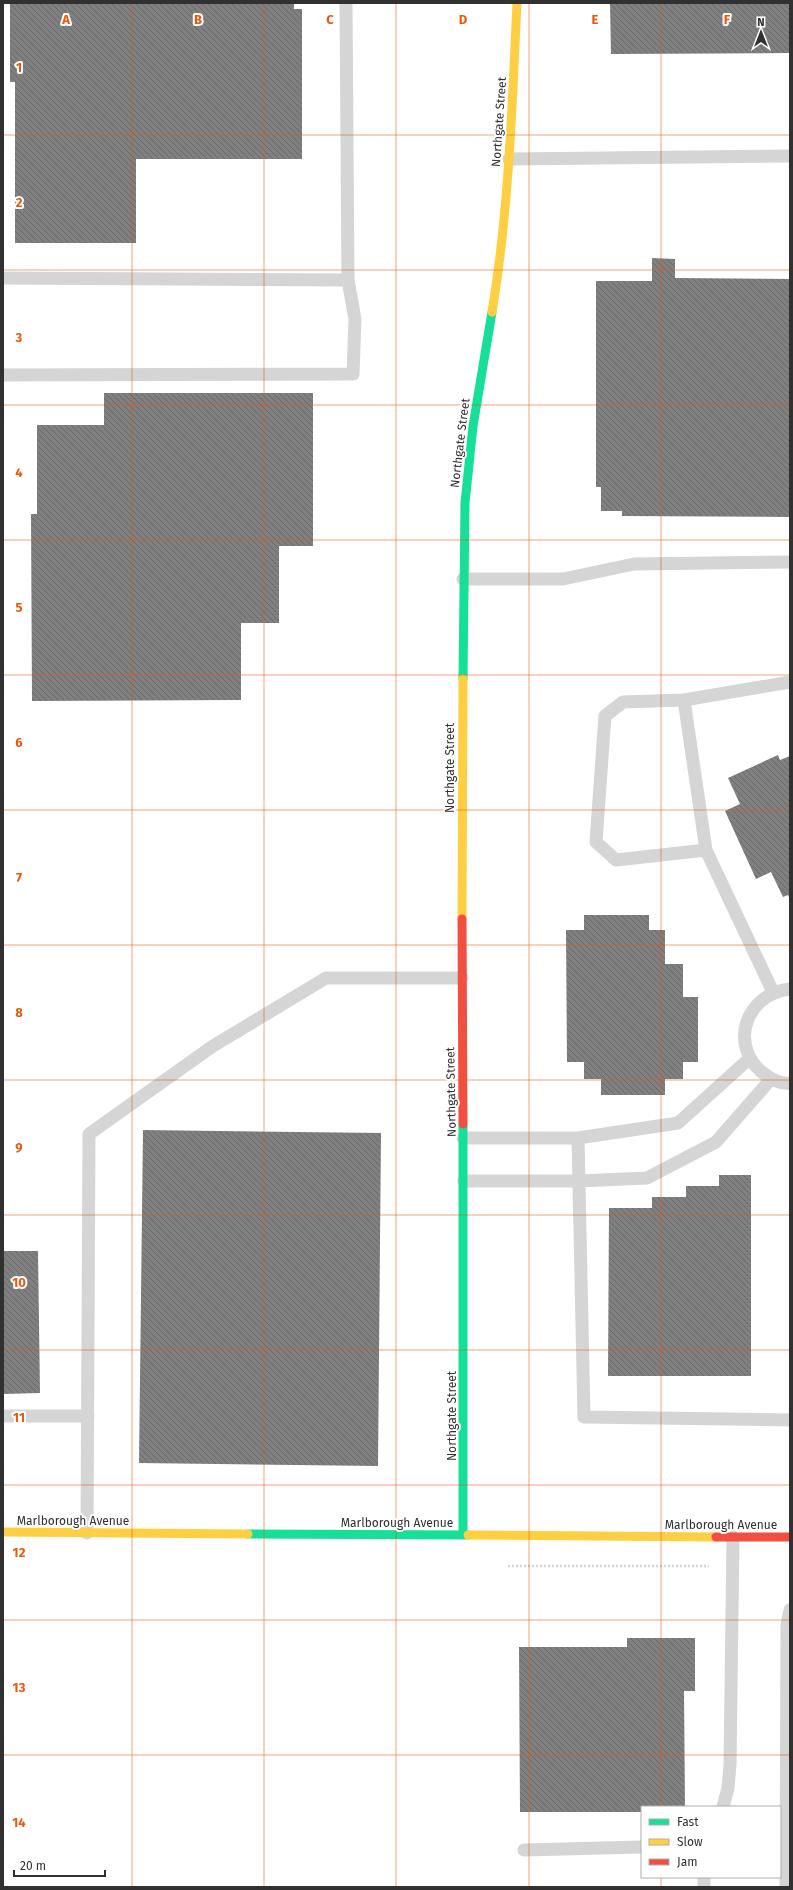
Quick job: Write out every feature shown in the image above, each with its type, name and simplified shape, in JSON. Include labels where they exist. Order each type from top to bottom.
[{"type":"street","name":"Northgate Street","points":[[463,1535],[464,1181],[462,978],[463,579],[465,503],[473,426],[498,277],[509,159],[517,3]]},
{"type":"street","name":"Marlborough Avenue","points":[[3,1532],[790,1537]]},
{"type":"lane","points":[[3,375],[353,374],[356,319],[348,280],[346,3]]},
{"type":"lane","points":[[509,159],[790,156]]},
{"type":"lane","points":[[3,278],[348,280]]},
{"type":"lane","points":[[463,579],[562,579],[634,564],[790,562]]},
{"type":"lane","points":[[706,850],[616,860],[596,842],[605,716],[623,702],[684,700],[790,682]]},
{"type":"lane","points":[[684,700],[706,850],[773,992]]},
{"type":"lane","points":[[87,1533],[89,1134],[213,1046],[326,978],[462,978]]},
{"type":"lane","points":[[790,989],[773,992],[760,1000],[750,1013],[745,1028],[744,1043],[750,1058],[758,1070],[771,1079],[790,1083]]},
{"type":"lane","points":[[463,1138],[578,1138],[678,1122],[750,1058]]},
{"type":"lane","points":[[464,1181],[578,1181],[647,1178],[716,1142],[771,1079]]},
{"type":"lane","points":[[578,1138],[584,1417],[790,1420]]},
{"type":"lane","points":[[3,1416],[88,1416]]},
{"type":"lane","points":[[723,1806],[728,1788],[730,1765],[733,1537]]},
{"type":"lane","points":[[786,1887],[787,1625],[790,1610]]},
{"type":"lane","points":[[524,1850],[641,1847]]},
{"type":"path","points":[[508,1566],[733,1566]]},
{"type":"building","points":[[10,3],[294,3],[294,9],[302,9],[302,159],[136,159],[136,243],[15,243],[15,82],[10,82]]},
{"type":"building","points":[[610,3],[790,3],[790,53],[611,54]]},
{"type":"building","points":[[652,258],[675,259],[675,278],[790,279],[790,517],[622,516],[622,511],[601,511],[601,487],[596,487],[596,281],[652,281]]},
{"type":"building","points":[[104,393],[313,393],[313,546],[279,546],[279,623],[241,623],[241,700],[32,701],[31,514],[37,514],[37,425],[104,425]]},
{"type":"building","points":[[778,755],[780,760],[790,756],[790,899],[788,895],[783,897],[771,872],[756,879],[725,811],[740,804],[728,778]]},
{"type":"building","points":[[584,915],[649,915],[649,930],[665,930],[665,964],[683,964],[683,997],[698,997],[698,1062],[683,1062],[683,1079],[665,1079],[665,1095],[601,1095],[601,1079],[584,1079],[584,1062],[567,1062],[566,930],[584,930]]},
{"type":"building","points":[[143,1130],[381,1133],[378,1466],[139,1463]]},
{"type":"building","points":[[719,1175],[751,1175],[751,1376],[608,1376],[609,1208],[652,1208],[652,1197],[686,1197],[686,1186],[719,1186]]},
{"type":"building","points":[[3,1251],[38,1251],[40,1393],[3,1394]]},
{"type":"building","points":[[627,1638],[695,1638],[695,1691],[684,1691],[685,1806],[641,1806],[641,1812],[520,1812],[519,1647],[627,1647]]},
{"type":"traffic: fast","points":[[463,679],[465,503],[473,426],[492,312]]},
{"type":"traffic: fast","points":[[463,1124],[463,1535]]},
{"type":"traffic: fast","points":[[248,1534],[468,1535]]},
{"type":"traffic: slow","points":[[492,312],[498,274],[506,197],[517,3]]},
{"type":"traffic: slow","points":[[462,919],[463,679]]},
{"type":"traffic: slow","points":[[3,1532],[248,1534]]},
{"type":"traffic: slow","points":[[468,1535],[716,1537]]},
{"type":"traffic: jam","points":[[462,919],[463,1124]]},
{"type":"traffic: jam","points":[[716,1537],[790,1537]]}]
